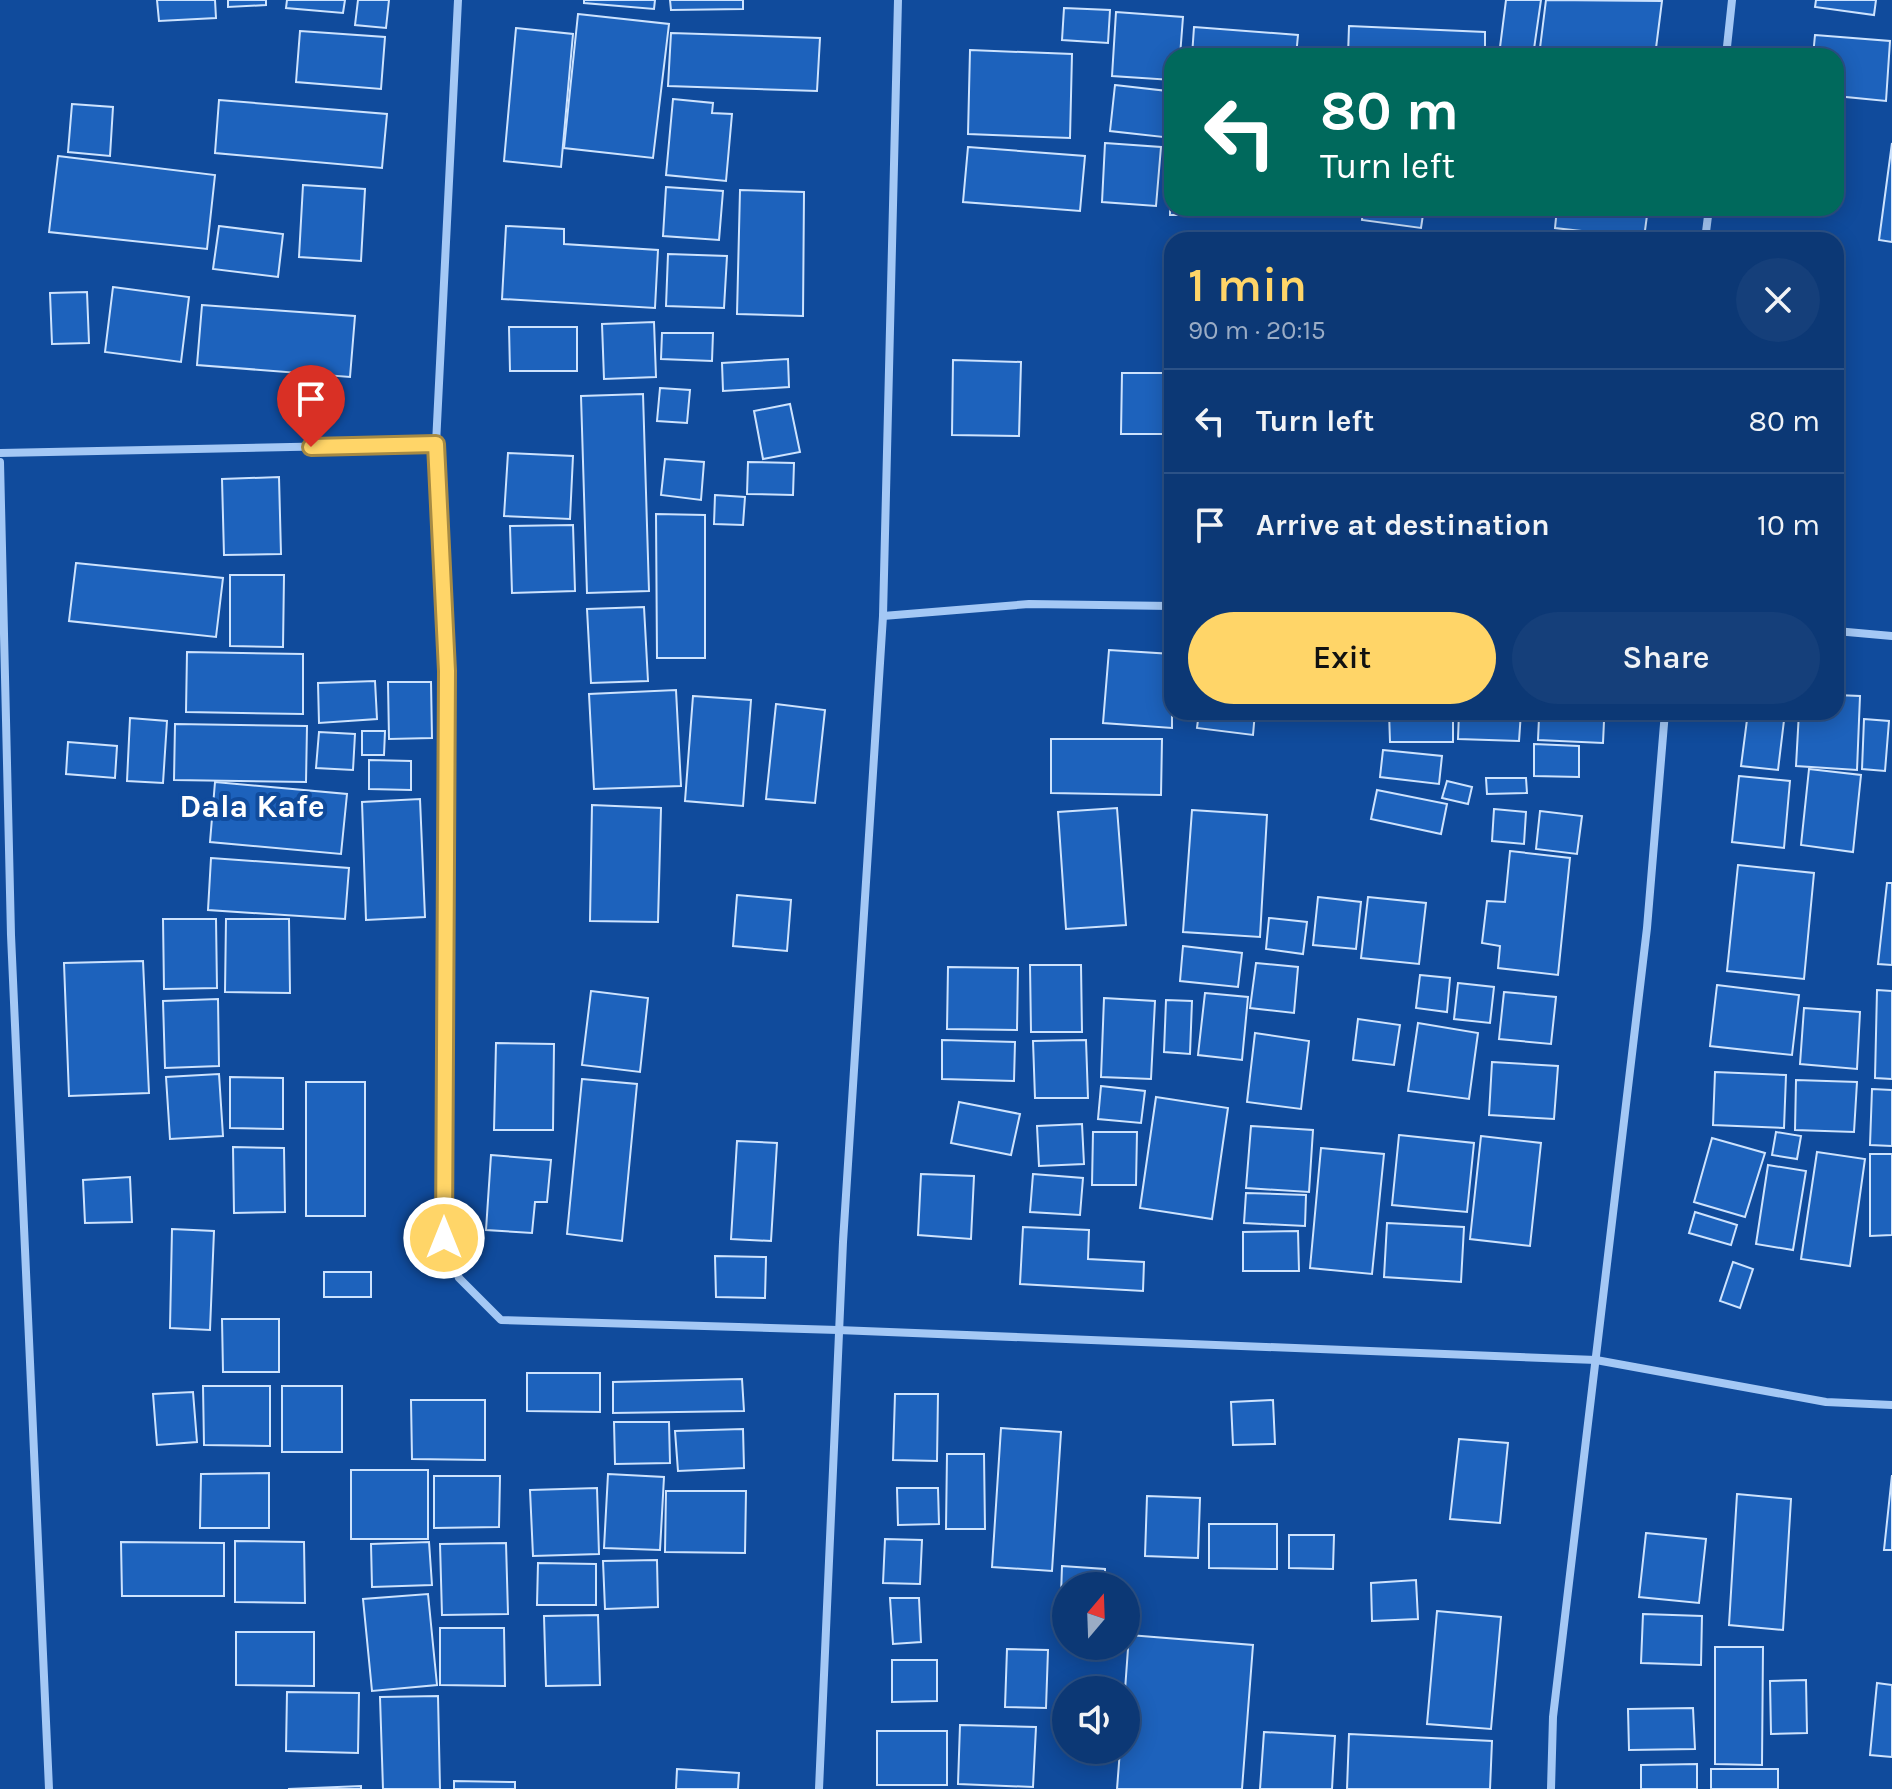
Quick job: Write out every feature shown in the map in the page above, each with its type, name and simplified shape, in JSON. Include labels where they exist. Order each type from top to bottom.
[{"type":"street","points":[[458,0],[436,444],[447,671],[444,1238],[459,1278],[501,1320],[1596,1360],[1826,1402],[1892,1405]]},
{"type":"street","points":[[819,1789],[838,1330],[883,616],[898,0]]},
{"type":"street","points":[[1727,48],[1732,0]]},
{"type":"street","points":[[0,453],[436,444]]},
{"type":"street","points":[[0,462],[11,935],[49,1789]]},
{"type":"street","points":[[883,616],[1029,604],[1164,606]]},
{"type":"street","points":[[1844,632],[1892,636]]},
{"type":"street","points":[[1551,1789],[1553,1717],[1647,928],[1664,720]]},
{"type":"building","points":[[157,0],[215,0],[216,18],[159,21]]},
{"type":"building","points":[[228,0],[266,0],[266,5],[228,7]]},
{"type":"building","points":[[287,0],[345,0],[343,13],[286,8]]},
{"type":"building","points":[[358,0],[389,0],[386,28],[355,25]]},
{"type":"building","points":[[584,0],[655,0],[654,9],[584,3]]},
{"type":"building","points":[[670,0],[743,0],[743,9],[671,10]]},
{"type":"building","points":[[1506,0],[1541,0],[1534,48],[1500,48]]},
{"type":"building","points":[[1546,0],[1662,1],[1656,48],[1540,48]]},
{"type":"building","points":[[1816,0],[1876,0],[1874,15],[1815,7]]},
{"type":"building","points":[[1064,8],[1110,10],[1108,43],[1062,40]]},
{"type":"building","points":[[1116,12],[1183,17],[1181,48],[1164,48],[1164,79],[1112,76]]},
{"type":"building","points":[[578,14],[669,24],[653,158],[564,148]]},
{"type":"building","points":[[1349,26],[1485,32],[1485,48],[1348,48]]},
{"type":"building","points":[[1194,27],[1298,35],[1297,48],[1193,48]]},
{"type":"building","points":[[516,28],[573,34],[561,167],[504,161]]},
{"type":"building","points":[[300,31],[385,37],[381,89],[296,82]]},
{"type":"building","points":[[671,33],[820,38],[817,91],[668,86]]},
{"type":"building","points":[[1815,35],[1890,41],[1886,101],[1844,97],[1844,48],[1814,48]]},
{"type":"building","points":[[970,50],[1072,54],[1070,138],[968,134]]},
{"type":"building","points":[[1115,85],[1164,91],[1163,137],[1110,131]]},
{"type":"building","points":[[673,99],[713,103],[712,113],[732,114],[726,181],[666,175]]},
{"type":"building","points":[[219,100],[387,114],[382,168],[215,153]]},
{"type":"building","points":[[72,104],[113,107],[110,156],[68,152]]},
{"type":"building","points":[[1105,143],[1161,147],[1156,206],[1102,202]]},
{"type":"building","points":[[1892,143],[1892,242],[1879,240]]},
{"type":"building","points":[[968,147],[1085,156],[1080,211],[963,202]]},
{"type":"building","points":[[58,156],[215,175],[207,249],[49,232]]},
{"type":"building","points":[[303,185],[365,189],[361,261],[299,257]]},
{"type":"building","points":[[666,187],[723,191],[719,240],[663,236]]},
{"type":"building","points":[[740,190],[804,192],[803,316],[737,314]]},
{"type":"building","points":[[1362,216],[1423,216],[1421,228],[1362,220]]},
{"type":"building","points":[[1556,216],[1647,216],[1645,232],[1591,232],[1555,228]]},
{"type":"building","points":[[219,226],[283,234],[278,277],[213,269]]},
{"type":"building","points":[[506,226],[564,229],[564,244],[658,250],[655,308],[502,299]]},
{"type":"building","points":[[668,254],[727,256],[724,308],[666,306]]},
{"type":"building","points":[[113,287],[189,297],[181,362],[105,352]]},
{"type":"building","points":[[87,292],[89,343],[52,344],[50,293]]},
{"type":"building","points":[[202,305],[355,316],[350,377],[197,365]]},
{"type":"building","points":[[654,322],[656,377],[604,379],[602,324]]},
{"type":"building","points":[[509,327],[577,327],[577,371],[510,371]]},
{"type":"building","points":[[662,333],[713,333],[712,361],[661,359]]},
{"type":"building","points":[[788,359],[789,387],[723,391],[722,363]]},
{"type":"building","points":[[953,360],[1021,362],[1019,436],[952,435]]},
{"type":"building","points":[[1122,373],[1164,373],[1164,434],[1121,434]]},
{"type":"building","points":[[660,388],[690,390],[687,423],[657,421]]},
{"type":"building","points":[[643,394],[649,591],[587,593],[581,396]]},
{"type":"building","points":[[790,404],[800,452],[763,459],[754,411]]},
{"type":"building","points":[[508,453],[573,456],[570,519],[504,516]]},
{"type":"building","points":[[665,459],[704,462],[701,500],[661,495]]},
{"type":"building","points":[[748,462],[794,463],[793,495],[747,494]]},
{"type":"building","points":[[279,477],[281,554],[224,555],[222,479]]},
{"type":"building","points":[[715,495],[745,497],[743,525],[714,524]]},
{"type":"building","points":[[656,514],[705,515],[705,658],[657,658]]},
{"type":"building","points":[[573,525],[575,591],[512,593],[510,526]]},
{"type":"building","points":[[76,563],[223,578],[216,637],[69,621]]},
{"type":"building","points":[[230,575],[284,575],[283,647],[230,646]]},
{"type":"building","points":[[644,607],[648,681],[591,683],[587,609]]},
{"type":"building","points":[[1109,650],[1164,653],[1164,720],[1172,720],[1172,728],[1103,723]]},
{"type":"building","points":[[187,652],[303,654],[303,714],[186,712]]},
{"type":"building","points":[[375,681],[377,719],[319,723],[318,683]]},
{"type":"building","points":[[388,682],[431,682],[432,738],[389,739]]},
{"type":"building","points":[[676,690],[681,786],[594,789],[589,694]]},
{"type":"building","points":[[1844,695],[1860,696],[1857,770],[1796,766],[1799,720],[1844,720]]},
{"type":"building","points":[[693,696],[751,700],[743,806],[685,801]]},
{"type":"building","points":[[776,704],[825,710],[815,803],[766,799]]},
{"type":"building","points":[[130,718],[167,721],[163,783],[127,781]]},
{"type":"building","points":[[1864,719],[1889,721],[1885,771],[1862,769]]},
{"type":"building","points":[[1198,720],[1254,720],[1253,735],[1197,728]]},
{"type":"building","points":[[1389,720],[1453,720],[1453,742],[1390,742]]},
{"type":"building","points":[[1459,720],[1520,720],[1519,741],[1458,739]]},
{"type":"building","points":[[1539,720],[1604,721],[1603,743],[1538,740]]},
{"type":"building","points":[[1747,720],[1784,720],[1778,770],[1741,766]]},
{"type":"building","points":[[175,724],[307,726],[306,782],[174,780]]},
{"type":"building","points":[[362,731],[385,731],[384,755],[362,755]]},
{"type":"building","points":[[319,732],[355,734],[353,770],[316,768]]},
{"type":"building","points":[[1051,739],[1162,739],[1161,795],[1051,793]]},
{"type":"building","points":[[68,742],[117,746],[115,778],[66,774]]},
{"type":"building","points":[[1534,744],[1579,746],[1579,777],[1534,776]]},
{"type":"building","points":[[1383,750],[1442,756],[1439,784],[1380,777]]},
{"type":"building","points":[[369,760],[411,761],[411,790],[369,789]]},
{"type":"building","points":[[1809,769],[1861,775],[1853,852],[1801,845]]},
{"type":"building","points":[[1739,776],[1790,781],[1784,848],[1732,842]]},
{"type":"building","points":[[1486,778],[1526,778],[1527,793],[1487,794]]},
{"type":"building","points":[[1447,781],[1472,787],[1468,804],[1442,798]]},
{"type":"building","points":[[215,782],[347,794],[341,854],[210,842]]},
{"type":"building","points":[[1377,790],[1447,804],[1441,834],[1371,819]]},
{"type":"building","points":[[420,799],[425,917],[366,920],[362,802]]},
{"type":"building","points":[[592,805],[661,808],[658,922],[590,921]]},
{"type":"building","points":[[1117,808],[1126,925],[1066,929],[1058,812]]},
{"type":"building","points":[[1494,809],[1526,812],[1524,844],[1492,841]]},
{"type":"building","points":[[1192,810],[1267,815],[1260,937],[1183,932]]},
{"type":"building","points":[[1540,811],[1582,816],[1577,854],[1536,849]]},
{"type":"building","points":[[1510,851],[1570,858],[1558,975],[1498,968],[1500,946],[1482,943],[1487,901],[1505,902]]},
{"type":"building","points":[[211,858],[349,868],[345,919],[208,910]]},
{"type":"building","points":[[1738,865],[1814,873],[1804,979],[1727,971]]},
{"type":"building","points":[[1887,883],[1892,883],[1892,965],[1878,964]]},
{"type":"building","points":[[737,895],[791,900],[787,951],[733,946]]},
{"type":"building","points":[[1318,897],[1361,902],[1356,949],[1313,945]]},
{"type":"building","points":[[1368,897],[1426,903],[1419,964],[1361,958]]},
{"type":"building","points":[[1269,918],[1307,922],[1303,954],[1266,949]]},
{"type":"building","points":[[163,919],[216,919],[217,988],[164,989]]},
{"type":"building","points":[[226,919],[289,919],[290,993],[225,992]]},
{"type":"building","points":[[1183,946],[1242,953],[1238,987],[1180,981]]},
{"type":"building","points":[[143,961],[149,1093],[69,1096],[64,963]]},
{"type":"building","points":[[1256,963],[1298,967],[1294,1013],[1250,1008]]},
{"type":"building","points":[[1030,965],[1081,965],[1082,1032],[1031,1032]]},
{"type":"building","points":[[948,967],[1018,968],[1017,1030],[947,1029]]},
{"type":"building","points":[[1420,975],[1450,978],[1447,1012],[1416,1008]]},
{"type":"building","points":[[1458,983],[1494,987],[1490,1023],[1454,1019]]},
{"type":"building","points":[[1717,985],[1799,995],[1792,1055],[1710,1046]]},
{"type":"building","points":[[1877,990],[1892,991],[1892,1079],[1875,1078]]},
{"type":"building","points":[[591,991],[648,998],[640,1072],[582,1065]]},
{"type":"building","points":[[1504,992],[1556,997],[1551,1044],[1499,1039]]},
{"type":"building","points":[[1205,993],[1248,997],[1242,1060],[1198,1055]]},
{"type":"building","points":[[1104,998],[1155,1001],[1151,1079],[1101,1077]]},
{"type":"building","points":[[218,999],[219,1066],[165,1068],[163,1001]]},
{"type":"building","points":[[1166,1000],[1192,1001],[1190,1054],[1164,1052]]},
{"type":"building","points":[[1804,1008],[1860,1012],[1857,1069],[1800,1064]]},
{"type":"building","points":[[1358,1019],[1400,1025],[1394,1065],[1353,1060]]},
{"type":"building","points":[[1418,1023],[1478,1033],[1469,1099],[1408,1091]]},
{"type":"building","points":[[1255,1033],[1309,1041],[1301,1109],[1247,1102]]},
{"type":"building","points":[[942,1040],[1015,1042],[1014,1081],[942,1079]]},
{"type":"building","points":[[1086,1040],[1088,1098],[1035,1098],[1033,1041]]},
{"type":"building","points":[[496,1043],[554,1044],[553,1130],[494,1130]]},
{"type":"building","points":[[1492,1062],[1558,1066],[1554,1119],[1489,1115]]},
{"type":"building","points":[[1715,1072],[1786,1075],[1784,1128],[1713,1125]]},
{"type":"building","points":[[219,1074],[223,1136],[170,1139],[166,1077]]},
{"type":"building","points":[[230,1077],[283,1078],[283,1129],[230,1128]]},
{"type":"building","points":[[582,1079],[637,1084],[622,1241],[567,1234]]},
{"type":"building","points":[[1796,1080],[1857,1082],[1854,1132],[1795,1130]]},
{"type":"building","points":[[306,1082],[365,1082],[365,1216],[306,1216]]},
{"type":"building","points":[[1101,1086],[1145,1091],[1141,1123],[1098,1119]]},
{"type":"building","points":[[1872,1089],[1892,1090],[1892,1146],[1870,1145]]},
{"type":"building","points":[[1156,1097],[1228,1108],[1212,1219],[1140,1208]]},
{"type":"building","points":[[959,1102],[1020,1114],[1011,1155],[951,1143]]},
{"type":"building","points":[[1082,1124],[1084,1164],[1039,1166],[1037,1126]]},
{"type":"building","points":[[1251,1126],[1313,1130],[1309,1192],[1246,1188]]},
{"type":"building","points":[[1093,1132],[1137,1132],[1136,1185],[1092,1185]]},
{"type":"building","points":[[1776,1132],[1801,1136],[1797,1159],[1772,1155]]},
{"type":"building","points":[[1399,1135],[1474,1143],[1467,1212],[1392,1205]]},
{"type":"building","points":[[1481,1136],[1541,1143],[1530,1246],[1470,1239]]},
{"type":"building","points":[[1712,1138],[1765,1153],[1745,1217],[1694,1202]]},
{"type":"building","points":[[737,1141],[777,1143],[771,1241],[731,1239]]},
{"type":"building","points":[[233,1147],[284,1148],[285,1212],[234,1213]]},
{"type":"building","points":[[1321,1148],[1384,1154],[1372,1274],[1310,1268]]},
{"type":"building","points":[[1817,1152],[1865,1159],[1850,1266],[1801,1259]]},
{"type":"building","points":[[1870,1154],[1892,1154],[1892,1235],[1870,1236]]},
{"type":"building","points":[[491,1155],[551,1160],[547,1202],[535,1202],[532,1233],[486,1230]]},
{"type":"building","points":[[1768,1165],[1806,1171],[1793,1250],[1756,1244]]},
{"type":"building","points":[[921,1174],[974,1176],[971,1239],[918,1235]]},
{"type":"building","points":[[1033,1174],[1083,1178],[1080,1215],[1030,1212]]},
{"type":"building","points":[[130,1177],[132,1222],[85,1223],[83,1180]]},
{"type":"building","points":[[1246,1193],[1306,1195],[1305,1226],[1244,1223]]},
{"type":"building","points":[[1695,1212],[1737,1225],[1731,1245],[1689,1233]]},
{"type":"building","points":[[1387,1223],[1464,1227],[1461,1282],[1384,1277]]},
{"type":"building","points":[[1023,1227],[1089,1230],[1088,1259],[1144,1262],[1143,1291],[1020,1284]]},
{"type":"building","points":[[172,1229],[214,1231],[210,1330],[170,1328]]},
{"type":"building","points":[[1298,1231],[1299,1271],[1243,1271],[1243,1232]]},
{"type":"building","points":[[715,1256],[766,1257],[765,1298],[716,1297]]},
{"type":"building","points":[[1733,1262],[1753,1269],[1740,1308],[1720,1301]]},
{"type":"building","points":[[324,1272],[371,1272],[371,1297],[324,1297]]},
{"type":"building","points":[[222,1319],[279,1319],[279,1372],[223,1372]]},
{"type":"building","points":[[527,1373],[600,1373],[600,1412],[527,1411]]},
{"type":"building","points":[[742,1379],[744,1411],[613,1413],[613,1382]]},
{"type":"building","points":[[203,1386],[270,1386],[270,1446],[204,1445]]},
{"type":"building","points":[[282,1386],[342,1386],[342,1452],[282,1452]]},
{"type":"building","points":[[193,1392],[197,1442],[157,1445],[153,1394]]},
{"type":"building","points":[[895,1394],[938,1394],[937,1461],[893,1460]]},
{"type":"building","points":[[411,1400],[485,1400],[485,1460],[412,1459]]},
{"type":"building","points":[[1273,1400],[1275,1444],[1233,1445],[1231,1402]]},
{"type":"building","points":[[614,1422],[669,1422],[670,1463],[615,1464]]},
{"type":"building","points":[[1001,1428],[1061,1432],[1052,1571],[992,1567]]},
{"type":"building","points":[[743,1429],[744,1468],[678,1471],[675,1431]]},
{"type":"building","points":[[1459,1439],[1508,1443],[1500,1523],[1450,1519]]},
{"type":"building","points":[[947,1454],[984,1454],[985,1529],[946,1529]]},
{"type":"building","points":[[351,1470],[428,1470],[428,1539],[351,1539]]},
{"type":"building","points":[[269,1473],[269,1528],[200,1528],[201,1474]]},
{"type":"building","points":[[608,1474],[664,1477],[660,1550],[604,1548]]},
{"type":"building","points":[[1892,1475],[1892,1550],[1884,1550]]},
{"type":"building","points":[[434,1476],[500,1476],[499,1527],[434,1528]]},
{"type":"building","points":[[597,1488],[599,1554],[533,1556],[530,1490]]},
{"type":"building","points":[[897,1488],[938,1488],[939,1524],[898,1525]]},
{"type":"building","points":[[666,1491],[746,1491],[745,1553],[665,1552]]},
{"type":"building","points":[[1737,1494],[1791,1499],[1783,1630],[1729,1625]]},
{"type":"building","points":[[1147,1496],[1200,1498],[1198,1558],[1145,1556]]},
{"type":"building","points":[[1209,1524],[1277,1524],[1277,1569],[1209,1568]]},
{"type":"building","points":[[1646,1533],[1706,1539],[1699,1603],[1639,1597]]},
{"type":"building","points":[[1289,1535],[1334,1535],[1333,1569],[1289,1568]]},
{"type":"building","points":[[885,1539],[922,1540],[920,1584],[883,1583]]},
{"type":"building","points":[[235,1541],[304,1542],[305,1603],[235,1602]]},
{"type":"building","points":[[121,1542],[224,1543],[224,1596],[122,1596]]},
{"type":"building","points":[[429,1542],[432,1585],[372,1587],[371,1544]]},
{"type":"building","points":[[506,1543],[508,1614],[442,1615],[440,1544]]},
{"type":"building","points":[[657,1560],[658,1607],[605,1609],[603,1561]]},
{"type":"building","points":[[538,1563],[596,1564],[596,1605],[537,1605]]},
{"type":"building","points":[[1062,1566],[1105,1569],[1105,1572],[1062,1572]]},
{"type":"building","points":[[1416,1580],[1418,1619],[1372,1621],[1371,1583]]},
{"type":"building","points":[[428,1594],[437,1685],[372,1691],[363,1599]]},
{"type":"building","points":[[890,1598],[919,1598],[921,1642],[893,1644]]},
{"type":"building","points":[[1437,1611],[1501,1617],[1491,1729],[1427,1724]]},
{"type":"building","points":[[1643,1614],[1702,1616],[1701,1665],[1641,1663]]},
{"type":"building","points":[[598,1615],[600,1685],[546,1686],[544,1616]]},
{"type":"building","points":[[440,1628],[504,1628],[505,1686],[440,1685]]},
{"type":"building","points":[[236,1632],[314,1632],[314,1686],[236,1685]]},
{"type":"building","points":[[1140,1636],[1253,1645],[1242,1789],[1117,1789],[1119,1764],[1140,1764],[1140,1676],[1126,1676],[1127,1660],[1140,1660]]},
{"type":"building","points":[[1715,1647],[1763,1647],[1762,1765],[1715,1764]]},
{"type":"building","points":[[1007,1649],[1048,1650],[1046,1708],[1005,1707]]},
{"type":"building","points":[[892,1660],[937,1660],[937,1701],[892,1702]]},
{"type":"building","points":[[1806,1680],[1807,1733],[1771,1734],[1770,1681]]},
{"type":"building","points":[[1877,1683],[1892,1685],[1892,1757],[1870,1755]]},
{"type":"building","points":[[287,1692],[359,1693],[358,1753],[286,1751]]},
{"type":"building","points":[[438,1696],[440,1789],[383,1789],[380,1697]]},
{"type":"building","points":[[1693,1708],[1695,1749],[1629,1750],[1628,1709]]},
{"type":"building","points":[[960,1725],[1036,1727],[1033,1787],[958,1784]]},
{"type":"building","points":[[877,1731],[947,1731],[947,1785],[877,1785]]},
{"type":"building","points":[[1264,1732],[1335,1736],[1332,1789],[1260,1789]]},
{"type":"building","points":[[1349,1734],[1492,1741],[1490,1789],[1347,1789]]},
{"type":"building","points":[[1697,1764],[1697,1789],[1641,1789],[1641,1765]]},
{"type":"building","points":[[677,1769],[739,1773],[738,1789],[676,1789]]},
{"type":"building","points":[[1711,1769],[1778,1769],[1778,1789],[1711,1789]]},
{"type":"building","points":[[454,1781],[515,1782],[515,1789],[454,1789]]},
{"type":"building","points":[[361,1786],[361,1789],[288,1789]]},
{"type":"district","name":"Dala Kafe","points":[[252,806]]},
{"type":"route","points":[[311,447],[436,444],[447,671],[444,1238]]}]
